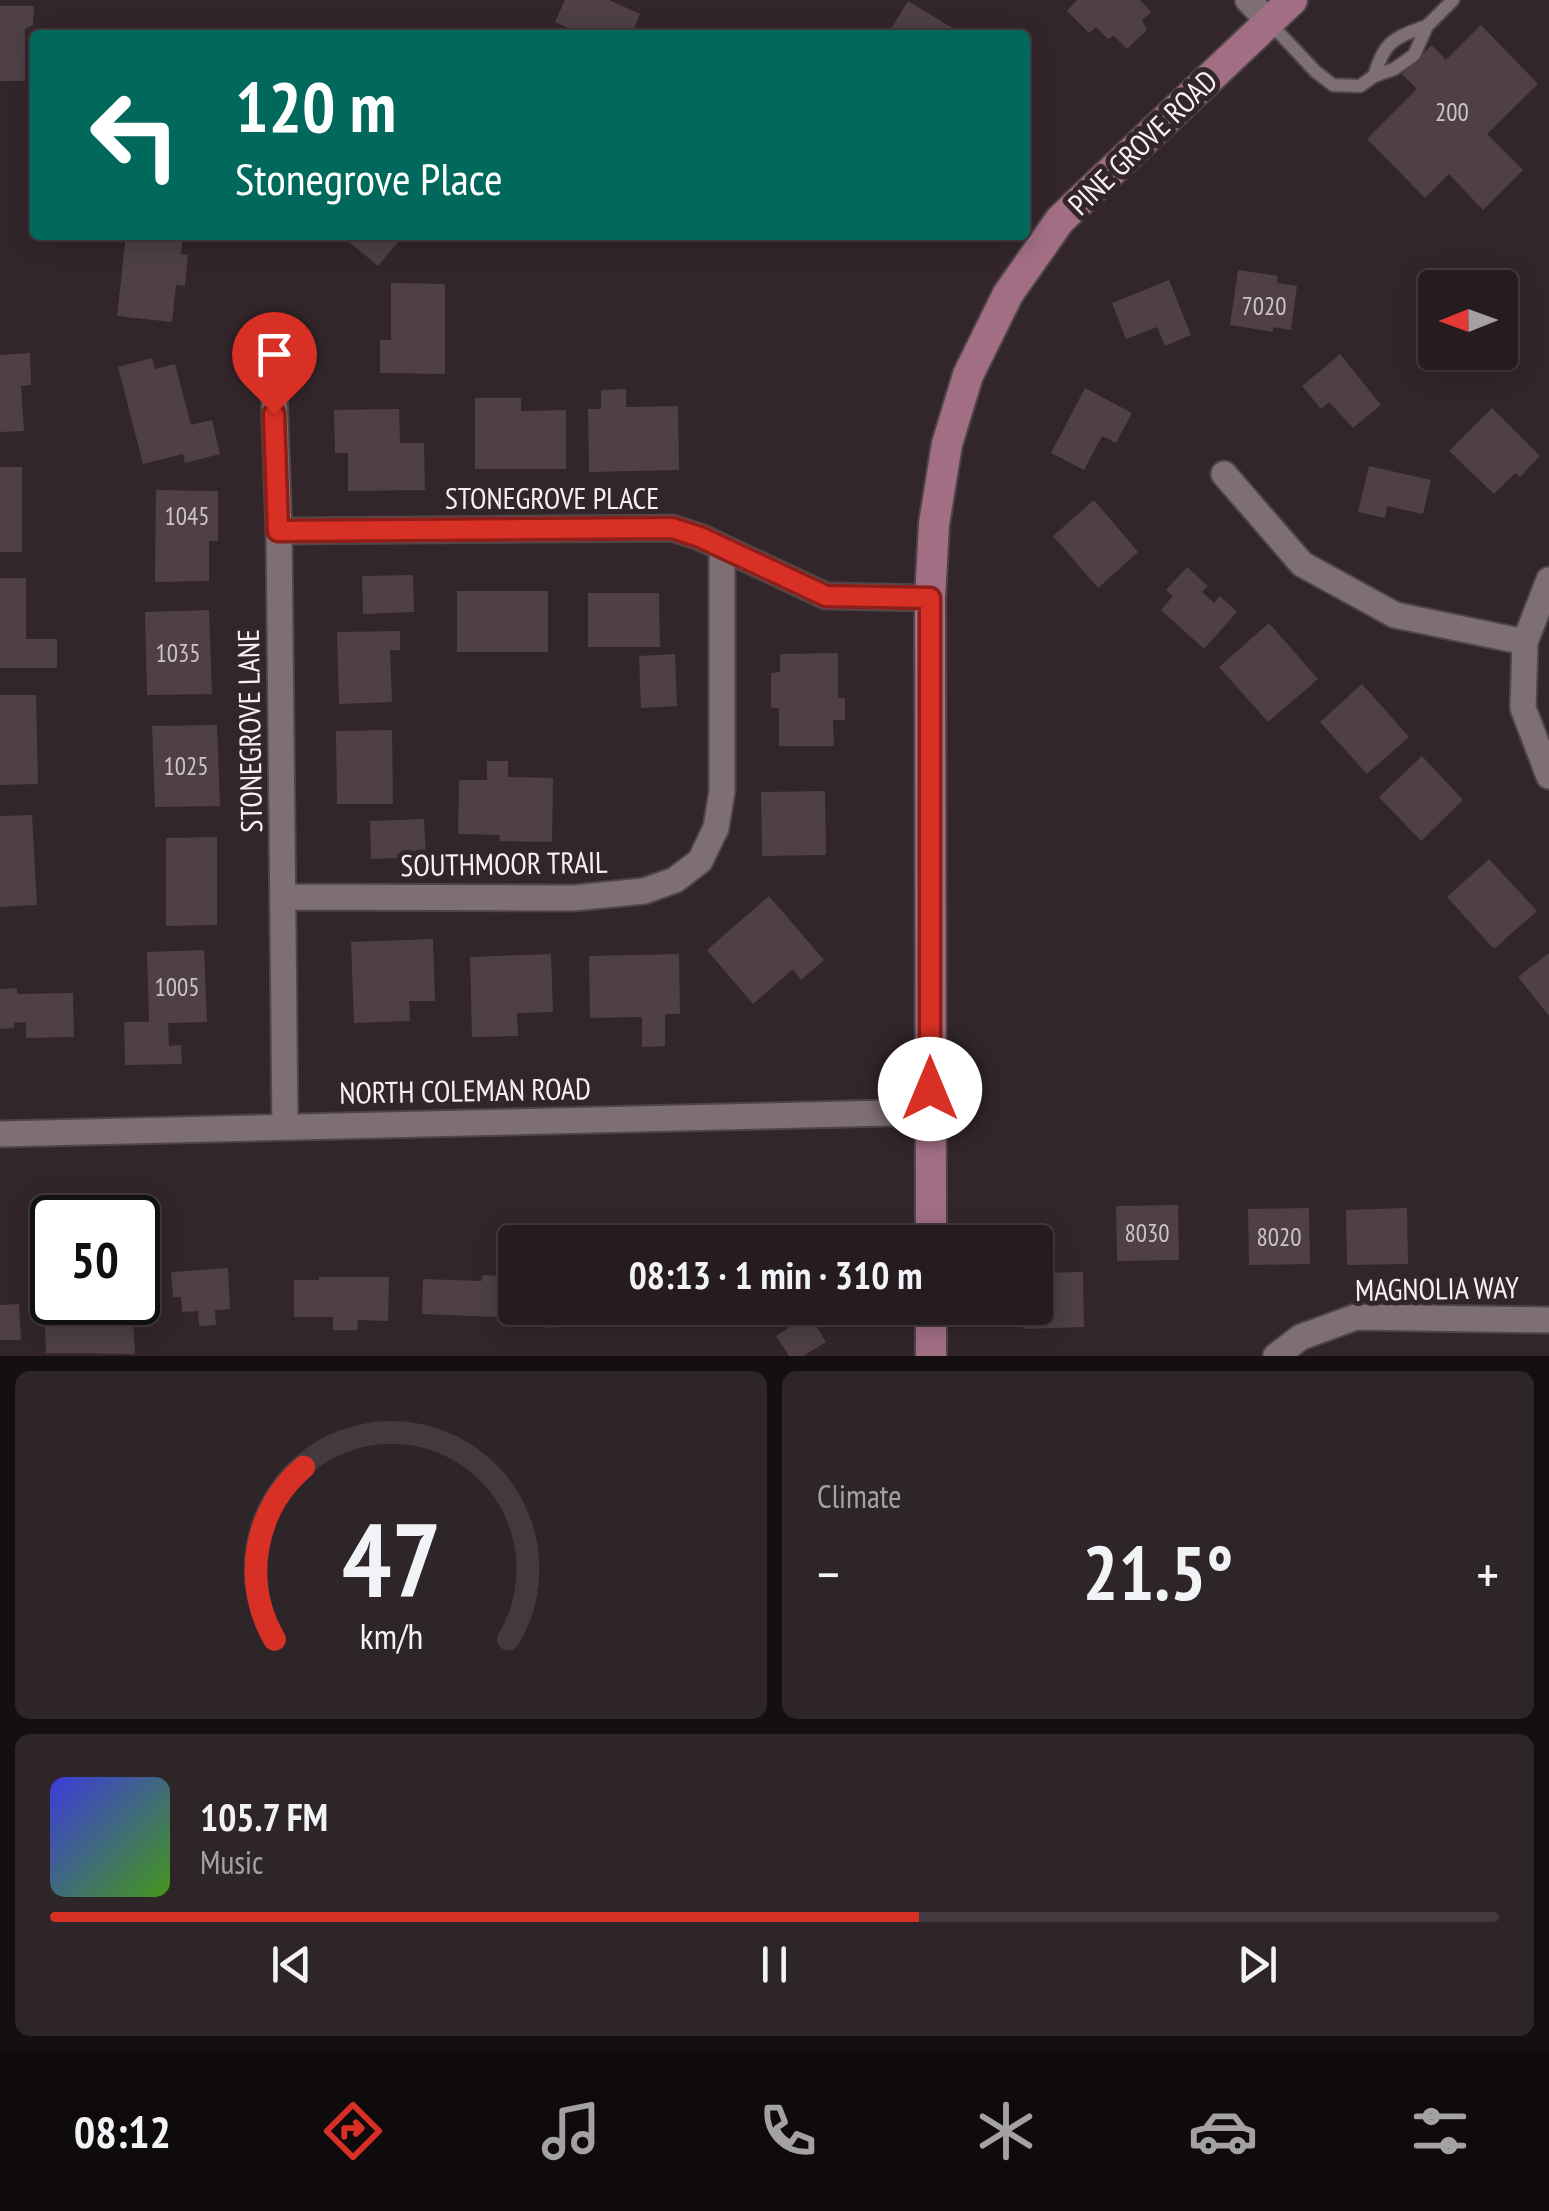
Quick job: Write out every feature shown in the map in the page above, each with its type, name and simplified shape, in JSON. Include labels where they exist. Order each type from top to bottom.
[{"type":"main road","name":"PINE GROVE ROAD","points":[[931,1225],[930,598],[934,524],[947,444],[968,374],[1008,294],[1060,220],[1258,11],[1292,0]]},
{"type":"main road","points":[[931,1325],[931,1356]]},
{"type":"street","name":"STONEGROVE LANE","points":[[272,335],[285,1127]]},
{"type":"street","points":[[1224,474],[1302,564],[1395,615],[1524,642]]},
{"type":"street","name":"STONEGROVE PLACE","points":[[278,531],[672,528],[700,537],[826,596],[930,598]]},
{"type":"street","name":"SOUTHMOOR TRAIL","points":[[284,897],[574,898],[644,891],[675,880],[700,861],[716,828],[722,792],[722,549]]},
{"type":"street","points":[[1549,580],[1524,642],[1523,708],[1549,776]]},
{"type":"street","name":"NORTH COLEMAN ROAD","points":[[0,1134],[930,1112]]},
{"type":"street","name":"MAGNOLIA WAY","points":[[1276,1356],[1301,1337],[1356,1317],[1549,1320]]},
{"type":"lane","points":[[1258,11],[1333,85],[1360,86],[1414,55],[1427,26],[1453,0]]},
{"type":"lane","points":[[1374,76],[1382,51],[1401,36],[1427,26]]},
{"type":"building","points":[[565,0],[609,0],[640,14],[633,30],[573,30],[555,22]]},
{"type":"building","points":[[1077,0],[1140,0],[1151,12],[1142,20],[1147,30],[1127,49],[1114,36],[1108,39],[1096,27],[1089,33],[1067,11]]},
{"type":"building","points":[[908,1],[954,29],[954,30],[890,30]]},
{"type":"building","points":[[0,6],[34,6],[33,25],[25,29],[25,81],[0,81]]},
{"type":"building","points":[[1481,25],[1538,84],[1487,134],[1523,170],[1483,210],[1449,174],[1425,198],[1367,139],[1417,89],[1402,74],[1432,45],[1446,60]]},
{"type":"building","points":[[125,240],[182,240],[181,254],[188,255],[185,286],[176,285],[172,322],[117,316]]},
{"type":"building","points":[[347,240],[400,240],[378,266]]},
{"type":"building","points":[[1238,270],[1278,276],[1277,283],[1297,286],[1291,330],[1273,327],[1273,332],[1230,325]]},
{"type":"building","points":[[1169,280],[1191,335],[1165,346],[1157,327],[1126,339],[1112,303]]},
{"type":"building","points":[[391,283],[445,284],[445,374],[380,373],[380,340],[391,340]]},
{"type":"building","points":[[30,353],[31,385],[21,386],[24,431],[0,432],[0,355]]},
{"type":"building","points":[[1340,354],[1381,405],[1353,428],[1329,402],[1321,409],[1302,386]]},
{"type":"building","points":[[152,358],[155,369],[175,364],[191,425],[212,420],[220,454],[185,463],[183,454],[143,464],[118,367]]},
{"type":"building","points":[[1085,388],[1132,413],[1116,443],[1102,436],[1084,470],[1051,453]]},
{"type":"building","points":[[626,389],[626,407],[678,406],[679,470],[589,472],[588,409],[601,409],[601,390]]},
{"type":"building","points":[[475,398],[521,398],[521,411],[566,410],[566,469],[475,469]]},
{"type":"building","points":[[1492,408],[1540,456],[1520,477],[1515,473],[1494,494],[1449,451]]},
{"type":"building","points":[[399,409],[400,443],[424,443],[425,490],[348,491],[348,453],[335,453],[334,410]]},
{"type":"building","points":[[1369,466],[1431,480],[1423,514],[1387,506],[1385,518],[1358,512]]},
{"type":"building","points":[[0,467],[22,467],[22,552],[0,552]]},
{"type":"building","points":[[156,490],[218,491],[218,541],[209,541],[209,581],[155,582]]},
{"type":"building","points":[[1094,500],[1138,552],[1098,588],[1053,536]]},
{"type":"building","points":[[1187,567],[1208,586],[1202,592],[1214,603],[1220,596],[1237,612],[1204,649],[1161,610],[1173,596],[1166,590]]},
{"type":"building","points":[[413,575],[414,612],[363,614],[362,576]]},
{"type":"building","points":[[0,578],[26,578],[26,639],[57,639],[57,668],[0,668]]},
{"type":"building","points":[[457,591],[548,591],[548,652],[457,652]]},
{"type":"building","points":[[588,593],[659,593],[660,647],[588,647]]},
{"type":"building","points":[[209,610],[212,694],[147,695],[145,612]]},
{"type":"building","points":[[1269,623],[1318,679],[1268,722],[1219,667]]},
{"type":"building","points":[[400,631],[400,650],[390,650],[392,702],[339,704],[337,632]]},
{"type":"building","points":[[838,653],[838,698],[845,698],[845,720],[833,720],[834,746],[779,746],[779,708],[771,708],[771,673],[780,672],[780,654]]},
{"type":"building","points":[[675,654],[677,706],[641,708],[639,656]]},
{"type":"building","points":[[1362,684],[1409,737],[1367,774],[1320,722]]},
{"type":"building","points":[[0,695],[36,695],[38,784],[0,785]]},
{"type":"building","points":[[217,725],[220,806],[155,807],[152,726]]},
{"type":"building","points":[[392,730],[393,804],[337,804],[336,731]]},
{"type":"building","points":[[1422,756],[1463,800],[1421,841],[1379,797]]},
{"type":"building","points":[[487,761],[508,761],[508,777],[553,778],[552,842],[499,841],[500,835],[458,834],[459,780],[487,780]]},
{"type":"building","points":[[825,791],[826,855],[762,856],[761,792]]},
{"type":"building","points":[[32,815],[37,905],[0,907],[0,816]]},
{"type":"building","points":[[424,819],[426,857],[371,859],[370,821]]},
{"type":"building","points":[[217,837],[217,925],[166,926],[166,838]]},
{"type":"building","points":[[1489,859],[1537,911],[1494,949],[1447,897]]},
{"type":"building","points":[[769,896],[824,960],[801,980],[793,969],[753,1004],[707,950]]},
{"type":"building","points":[[433,939],[435,1001],[409,1001],[410,1021],[354,1023],[351,942]]},
{"type":"building","points":[[204,950],[207,1022],[168,1023],[169,1046],[181,1045],[182,1064],[125,1065],[124,1022],[149,1022],[147,952]]},
{"type":"building","points":[[1549,953],[1549,1016],[1518,977]]},
{"type":"building","points":[[551,954],[553,1012],[517,1013],[518,1036],[472,1037],[470,957]]},
{"type":"building","points":[[679,954],[680,1014],[665,1014],[665,1046],[642,1047],[642,1017],[590,1018],[589,956]]},
{"type":"building","points":[[17,988],[17,994],[73,993],[74,1037],[26,1038],[26,1022],[0,1029],[0,989]]},
{"type":"building","points":[[1178,1205],[1179,1260],[1117,1261],[1116,1206]]},
{"type":"building","points":[[1309,1208],[1310,1264],[1249,1265],[1248,1209]]},
{"type":"building","points":[[1407,1208],[1408,1264],[1347,1265],[1346,1210]]},
{"type":"building","points":[[228,1268],[230,1309],[215,1310],[216,1325],[199,1326],[198,1311],[182,1312],[181,1297],[173,1297],[171,1272]]},
{"type":"building","points":[[1083,1272],[1084,1327],[1023,1329],[1023,1325],[1053,1325],[1053,1273]]},
{"type":"building","points":[[483,1275],[498,1276],[498,1317],[422,1314],[423,1279],[481,1281]]},
{"type":"building","points":[[389,1277],[388,1321],[358,1320],[357,1330],[333,1330],[333,1317],[294,1317],[294,1280]]},
{"type":"building","points":[[19,1304],[21,1340],[0,1340],[0,1305]]},
{"type":"building","points":[[45,1325],[133,1325],[135,1354],[46,1353]]},
{"type":"building","points":[[793,1325],[815,1325],[826,1342],[803,1356],[789,1356],[776,1336]]},
{"type":"route","points":[[274,414],[278,531],[672,528],[700,537],[826,596],[930,598],[930,1089]]}]
